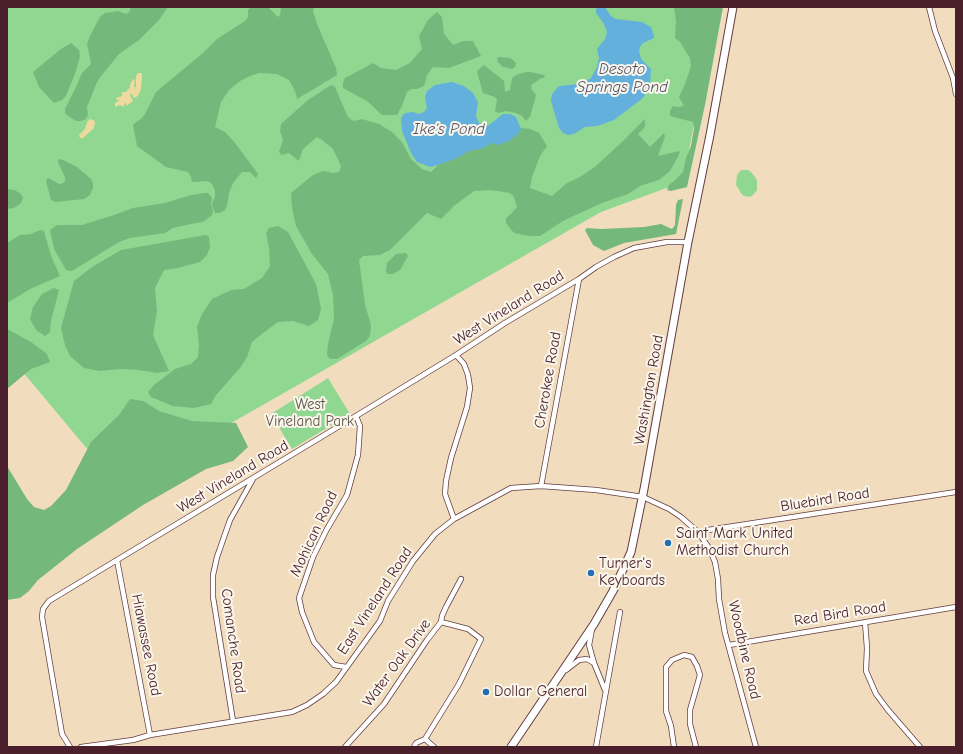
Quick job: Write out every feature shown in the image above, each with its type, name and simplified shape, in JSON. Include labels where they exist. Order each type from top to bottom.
[{"type":"main road","name":"Washington Road","points":[[511,747],[594,624],[613,591],[631,552],[643,497],[688,242],[711,129],[733,7]]},
{"type":"street","points":[[929,7],[935,31],[953,78],[956,94]]},
{"type":"street","name":"West Vineland Road","points":[[70,747],[62,734],[42,617],[43,609],[49,601],[456,355],[608,260],[634,248],[667,242],[688,242]]},
{"type":"street","name":"Cherokee Road","points":[[541,486],[579,279]]},
{"type":"street","points":[[454,518],[446,494],[446,481],[451,458],[467,407],[470,388],[468,375],[464,364],[456,355]]},
{"type":"street","name":"Mohican Road","points":[[346,668],[334,665],[314,642],[302,612],[299,598],[313,557],[346,495],[358,455],[360,426],[356,416]]},
{"type":"street","name":"Comanche Road","points":[[233,721],[213,597],[213,575],[217,557],[230,520],[254,478]]},
{"type":"street","name":"East Vineland Road","points":[[81,747],[133,740],[150,735],[292,712],[307,705],[323,694],[336,682],[380,621],[388,601],[413,561],[435,534],[454,518],[511,488],[541,486],[596,490],[643,497]]},
{"type":"street","name":"Bluebird Road","points":[[698,532],[956,492]]},
{"type":"street","name":"Woodbine Road","points":[[643,497],[669,508],[681,517],[698,532],[709,548],[715,562],[722,617],[728,645],[756,747]]},
{"type":"street","name":"Hiawassee Road","points":[[118,560],[150,735]]},
{"type":"street","points":[[441,622],[446,607],[461,578]]},
{"type":"street","name":"Red Bird Road","points":[[728,645],[956,607]]},
{"type":"street","points":[[596,747],[620,612]]},
{"type":"street","name":"Water Oak Drive","points":[[345,747],[384,704],[427,640],[441,622],[468,629],[481,639],[459,684],[425,739]]},
{"type":"street","points":[[865,622],[867,648],[866,671],[876,694],[920,747]]},
{"type":"street","points":[[594,624],[589,645],[594,663],[605,690]]},
{"type":"street","points":[[674,747],[671,726],[666,711],[666,667],[672,660],[684,655],[692,657],[700,675],[690,710],[690,724],[696,747]]},
{"type":"street","points":[[557,678],[570,665],[579,660],[587,659],[594,663]]},
{"type":"street","points":[[414,747],[416,743],[425,739],[434,747]]},
{"type":"green space","points":[[7,7],[716,7],[683,182],[601,212],[119,487],[22,371],[7,381]]},
{"type":"green space","points":[[131,7],[168,7],[159,20],[139,40],[119,54],[101,76],[87,107],[88,115],[86,119],[76,121],[65,113],[65,109],[82,73],[91,64],[87,44],[90,36],[100,17],[105,13],[118,11],[126,14],[129,12]]},
{"type":"green space","points":[[251,7],[268,7],[278,17],[280,15],[281,7],[314,7],[313,11],[317,24],[336,68],[337,75],[297,99],[295,91],[289,80],[277,74],[259,73],[250,76],[240,81],[229,90],[221,102],[215,127],[225,132],[258,174],[256,178],[250,172],[242,172],[233,183],[225,210],[220,213],[215,213],[212,204],[215,196],[215,190],[212,184],[208,181],[192,182],[188,172],[166,167],[137,146],[133,125],[145,114],[156,92],[203,53],[217,39],[245,21],[248,17],[248,10]]},
{"type":"green space","points":[[674,7],[723,7],[705,105],[687,187],[671,191],[667,190],[669,185],[683,172],[686,158],[691,146],[694,128],[693,122],[670,116],[670,111],[673,106],[684,106],[679,97],[691,66],[690,58],[680,42],[675,38],[676,21]]},
{"type":"green space","points":[[437,12],[442,17],[444,34],[453,45],[463,41],[473,41],[481,56],[449,68],[433,67],[427,75],[424,86],[417,89],[411,89],[407,92],[397,115],[382,115],[367,101],[343,88],[345,78],[373,63],[381,68],[396,70],[410,63],[422,49],[419,36],[428,20]]},
{"type":"green space","points":[[71,43],[79,50],[80,56],[76,71],[66,96],[62,100],[54,103],[39,87],[33,72],[61,49]]},
{"type":"green space","points":[[497,58],[510,58],[515,62],[515,67],[512,69],[503,67],[498,62]]},
{"type":"green space","points":[[484,65],[504,81],[505,92],[510,90],[512,78],[516,75],[530,72],[544,75],[545,77],[531,85],[532,90],[536,95],[530,117],[526,121],[522,116],[516,113],[506,111],[498,113],[495,111],[497,100],[495,97],[483,93],[477,71]]},
{"type":"green space","points":[[331,85],[335,87],[350,119],[354,121],[362,119],[379,124],[392,132],[402,142],[411,159],[422,169],[431,172],[438,165],[457,158],[469,151],[484,148],[491,143],[521,130],[521,128],[530,129],[539,133],[547,146],[540,156],[532,177],[530,188],[552,196],[567,183],[580,177],[596,166],[645,119],[645,127],[638,134],[650,147],[664,133],[665,137],[658,156],[680,151],[670,171],[659,180],[640,186],[628,194],[602,203],[563,221],[540,236],[529,236],[514,233],[506,223],[506,218],[517,207],[514,197],[510,193],[491,190],[474,191],[455,205],[441,219],[427,213],[390,250],[380,255],[363,256],[359,260],[365,305],[371,325],[370,336],[366,341],[337,359],[330,359],[327,355],[334,319],[333,295],[328,274],[312,254],[296,226],[292,208],[291,193],[313,175],[323,171],[333,173],[339,172],[341,166],[333,149],[317,137],[303,149],[299,161],[289,153],[282,155],[279,152],[283,140],[280,131],[281,124],[308,100]]},
{"type":"green space","points":[[61,159],[77,167],[91,179],[93,188],[90,195],[84,199],[56,202],[51,200],[46,181],[48,178],[59,184],[65,181],[65,177],[58,162],[58,160]]},
{"type":"green space","points":[[741,170],[748,170],[757,180],[757,190],[750,197],[744,196],[736,185],[737,175]]},
{"type":"green space","points":[[7,189],[20,193],[23,198],[21,203],[14,208],[7,209]]},
{"type":"green space","points":[[208,193],[212,198],[211,203],[213,211],[212,215],[203,222],[173,228],[165,233],[130,238],[119,242],[72,271],[66,270],[54,249],[50,230],[57,225],[82,225],[133,208],[165,203],[191,195]]},
{"type":"green space","points":[[683,199],[676,234],[624,243],[604,251],[593,245],[585,230],[587,228],[601,229],[644,227],[661,224],[672,229],[675,225],[676,205],[678,200]]},
{"type":"green space","points":[[278,226],[288,232],[316,284],[321,309],[318,320],[309,326],[293,321],[278,322],[263,333],[252,342],[247,357],[240,368],[216,395],[211,404],[194,408],[173,406],[151,397],[148,392],[154,385],[175,369],[191,364],[198,357],[199,345],[197,327],[202,314],[212,299],[231,290],[244,289],[262,278],[270,266],[266,233],[269,228]]},
{"type":"green space","points":[[41,230],[44,231],[51,256],[60,276],[30,289],[7,303],[7,243],[20,235],[32,234]]},
{"type":"green space","points":[[206,235],[209,237],[210,247],[207,255],[200,262],[164,270],[155,288],[157,311],[153,335],[169,371],[157,373],[120,369],[99,371],[84,368],[70,356],[65,345],[61,328],[74,281],[92,267],[121,250]]},
{"type":"green space","points":[[406,253],[408,256],[400,270],[393,274],[387,274],[387,263],[396,254]]},
{"type":"green space","points":[[54,288],[59,290],[51,321],[50,332],[45,336],[36,330],[30,319],[33,307],[42,294]]},
{"type":"green space","points":[[7,329],[31,342],[47,354],[50,362],[31,369],[7,389]]},
{"type":"green space","name":"West Vineland Park","points":[[328,378],[350,414],[292,449],[271,414]]},
{"type":"green space","points":[[130,399],[143,401],[159,411],[192,421],[236,423],[248,447],[233,461],[206,469],[143,505],[77,549],[38,580],[29,591],[20,598],[7,600],[7,466],[27,499],[34,507],[44,510],[51,506],[66,490],[91,442],[119,415]]},
{"type":"sand","points":[[138,73],[142,73],[142,76],[141,89],[138,96],[134,98],[131,93],[130,96],[133,100],[132,102],[126,106],[126,102],[123,107],[120,105],[115,107],[115,103],[120,100],[117,100],[116,98],[122,96],[122,92],[127,92],[133,79],[135,80],[134,87],[136,87],[136,76]]},
{"type":"sand","points":[[90,119],[95,122],[94,128],[83,138],[80,138],[79,135],[85,129],[87,122]]},
{"type":"water","name":"Desoto Springs Pond","points":[[598,7],[605,7],[610,15],[615,19],[642,22],[651,27],[654,38],[643,43],[639,51],[641,59],[651,69],[650,86],[643,98],[614,120],[597,126],[585,127],[574,134],[568,135],[563,133],[559,128],[551,101],[552,94],[559,86],[579,84],[591,78],[597,67],[599,58],[597,49],[605,39],[607,32],[604,24],[596,13],[596,9]]},
{"type":"water","name":"Ike's Pond","points":[[452,82],[464,86],[473,93],[478,102],[476,116],[482,126],[489,125],[503,114],[510,114],[516,117],[521,129],[518,134],[509,141],[498,145],[491,143],[484,148],[469,151],[457,158],[430,167],[417,162],[411,153],[402,131],[401,118],[405,113],[413,112],[419,114],[424,112],[427,108],[425,97],[427,91],[435,85]]},
{"type":"place","name":"Saint Mark United Methodist Church","points":[[668,543]]},
{"type":"place","name":"Turner's Keyboards","points":[[591,573]]},
{"type":"place","name":"Dollar General","points":[[486,692]]}]
